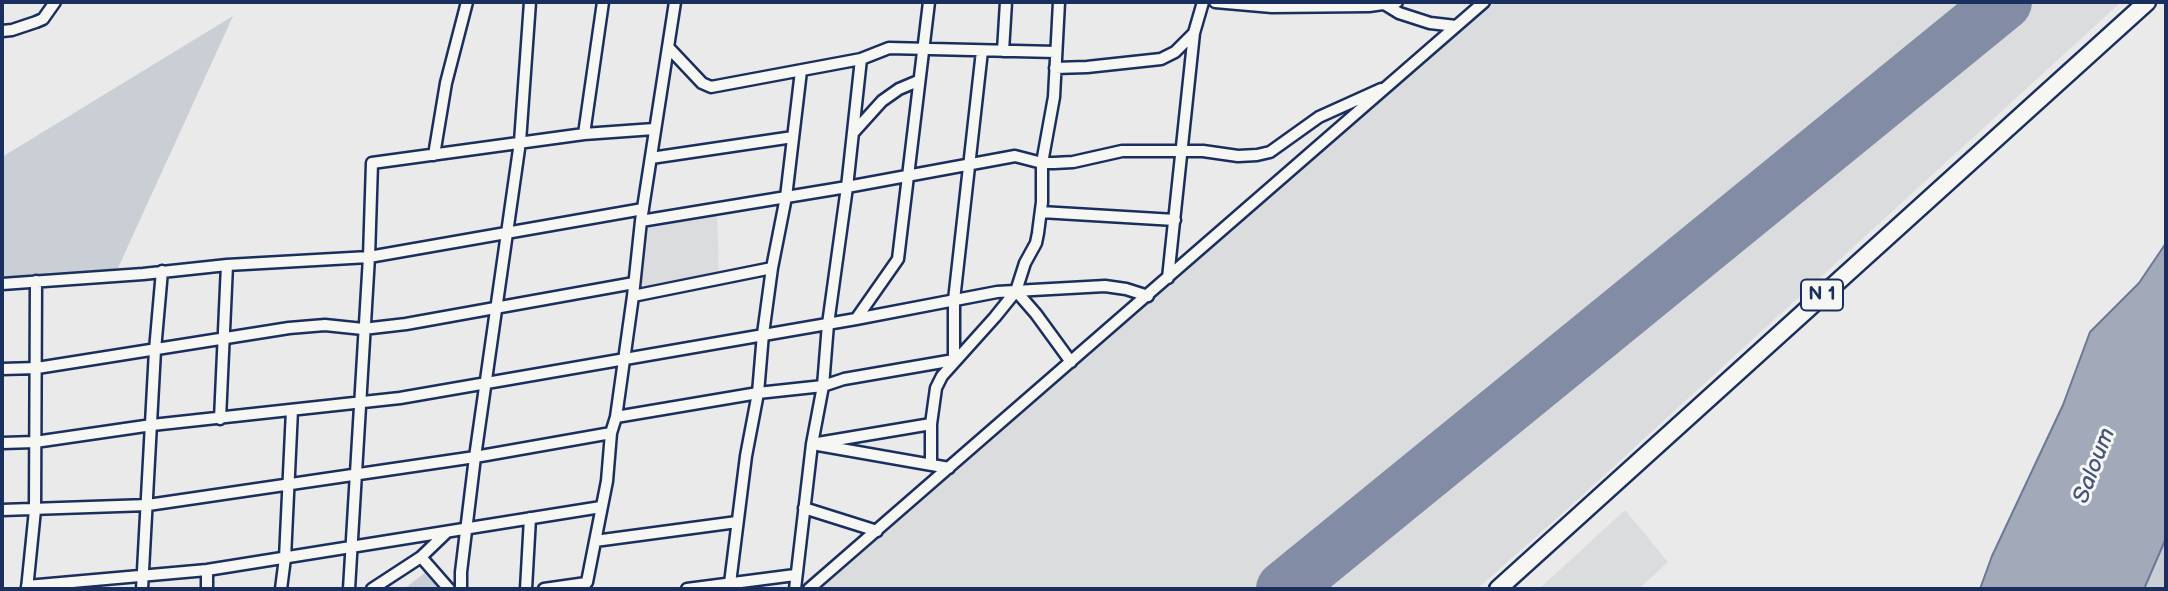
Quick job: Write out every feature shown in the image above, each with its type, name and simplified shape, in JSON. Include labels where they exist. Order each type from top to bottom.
[{"type":"highway","name":"N 1","points":[[1498,589],[2147,2]]},
{"type":"street","points":[[2,31],[43,19],[55,2]]},
{"type":"street","points":[[434,155],[446,83],[467,2]]},
{"type":"street","points":[[461,589],[475,457],[520,142],[530,2]]},
{"type":"street","points":[[584,134],[603,2]]},
{"type":"street","points":[[544,589],[584,586],[595,541],[607,481],[611,433],[616,417],[641,220],[675,2]]},
{"type":"street","points":[[856,319],[898,259],[929,2]]},
{"type":"street","points":[[1003,51],[1006,2]]},
{"type":"street","points":[[932,465],[931,424],[936,388],[954,360],[1016,291],[1025,263],[1037,240],[1041,212],[1042,163],[1050,124],[1059,2]]},
{"type":"street","points":[[1168,278],[1194,33],[1203,2]]},
{"type":"street","points":[[1215,2],[1392,3],[1399,13],[1430,23],[1456,26]]},
{"type":"street","points":[[809,589],[1484,2]]},
{"type":"street","points":[[1055,68],[1161,59],[1175,52],[1194,33]]},
{"type":"street","points":[[668,47],[706,86],[862,59],[887,48],[1056,51]]},
{"type":"street","points":[[954,360],[954,300],[982,51]]},
{"type":"street","points":[[795,589],[812,444],[823,386],[828,324],[862,59]]},
{"type":"street","points":[[730,583],[758,393],[772,268],[786,197],[801,71]]},
{"type":"street","points":[[853,132],[882,101],[899,89],[918,81]]},
{"type":"street","points":[[641,220],[847,187],[1015,156],[1042,163],[1073,162],[1122,151],[1203,151],[1238,156],[1270,152],[1319,117],[1391,84]]},
{"type":"street","points":[[349,589],[372,163],[584,134],[654,129]]},
{"type":"street","points":[[651,158],[793,136]]},
{"type":"street","points":[[2,284],[227,265],[369,257],[643,209]]},
{"type":"street","points":[[1041,212],[1175,220]]},
{"type":"street","points":[[220,419],[227,265]]},
{"type":"street","points":[[633,296],[772,268]]},
{"type":"street","points":[[142,589],[162,271]]},
{"type":"street","points":[[36,281],[35,510],[27,588],[207,570],[601,508]]},
{"type":"street","points":[[2,369],[37,368],[289,328],[325,325],[363,329],[406,324],[634,283]]},
{"type":"street","points":[[2,443],[35,442],[152,425],[400,398],[856,319],[979,294],[1105,286],[1148,296]]},
{"type":"street","points":[[1016,291],[1071,362]]},
{"type":"street","points":[[616,417],[758,393],[823,386],[844,379],[954,360]]},
{"type":"street","points":[[281,589],[292,411]]},
{"type":"street","points":[[812,444],[931,424]]},
{"type":"street","points":[[2,510],[148,505],[475,457],[611,433]]},
{"type":"street","points":[[812,444],[949,468]]},
{"type":"street","points":[[804,508],[877,531]]},
{"type":"street","points":[[526,589],[530,518]]},
{"type":"street","points":[[595,541],[737,522]]},
{"type":"street","points":[[372,589],[421,557],[448,532]]},
{"type":"street","points":[[421,557],[449,589]]},
{"type":"street","points":[[207,570],[207,589]]},
{"type":"street","points":[[687,589],[730,583],[757,584],[795,575]]},
{"type":"shaded area","points":[[1495,2],[2121,2],[1477,589],[813,589]]},
{"type":"shaded area","points":[[233,16],[118,268],[2,284],[2,157]]},
{"type":"shaded area","points":[[717,212],[719,273],[641,286],[649,225]]},
{"type":"shaded area","points":[[1625,510],[1668,562],[1639,589],[1539,589]]},
{"type":"shaded area","points":[[2166,538],[2166,589],[2144,589]]},
{"type":"shaded area","points":[[426,572],[440,589],[404,589]]},
{"type":"water","name":"Saloum","points":[[2166,243],[2166,538],[2144,589],[1980,589],[1992,556],[2063,405],[2090,332],[2139,283]]},
{"type":"runway","points":[[1284,589],[2004,2]]}]
